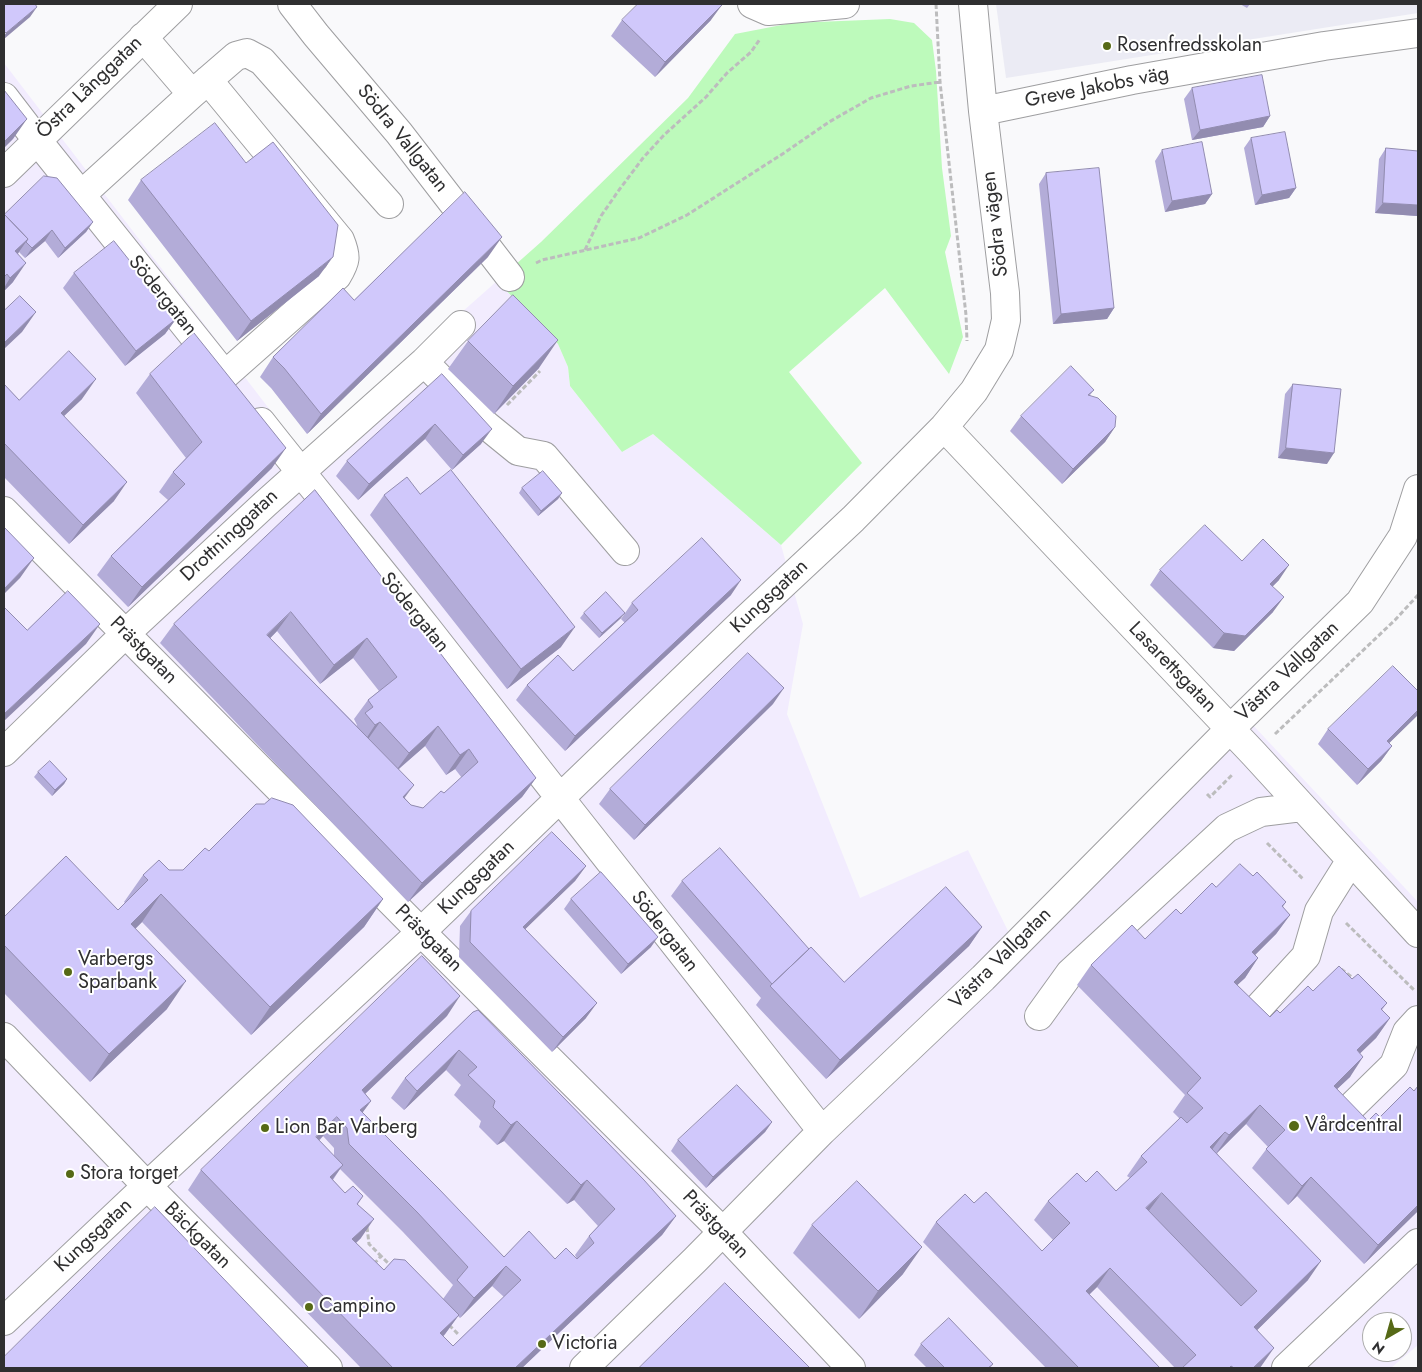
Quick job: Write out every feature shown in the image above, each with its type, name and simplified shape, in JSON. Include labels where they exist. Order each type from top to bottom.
[{"type":"street","name":"Östra Långgatan","points":[[4,173],[178,4]]},
{"type":"street","name":"Södra Vallgatan","points":[[292,4],[400,133],[510,277]]},
{"type":"street","points":[[760,8],[845,4]]},
{"type":"street","name":"Södra vägen","points":[[944,427],[974,391],[999,350],[1006,320],[1005,293],[983,111],[973,4]]},
{"type":"street","name":"Greve Jakobs väg","points":[[983,111],[1132,80],[1324,46],[1418,33]]},
{"type":"street","points":[[142,37],[200,87],[340,240],[345,254],[345,263],[337,276],[225,374]]},
{"type":"street","points":[[81,195],[236,56],[246,53],[262,61],[389,204]]},
{"type":"street","name":"Södergatan","points":[[4,97],[225,374],[300,472],[418,617],[676,948],[822,1130]]},
{"type":"street","name":"Drottninggatan","points":[[4,752],[125,634],[300,472],[424,362],[461,325]]},
{"type":"street","points":[[424,362],[486,425],[518,451],[544,456],[625,551]]},
{"type":"street","name":"Lasarettsgatan","points":[[944,427],[1254,754],[1418,933]]},
{"type":"street","name":"Kungsgatan","points":[[4,1320],[421,932],[746,619],[853,519],[944,427]]},
{"type":"street","name":"Västra Vallgatan","points":[[584,1368],[822,1130],[983,978],[1230,729],[1360,602],[1411,535],[1418,489]]},
{"type":"street","name":"Prästgatan","points":[[4,511],[421,932],[722,1231],[851,1368]]},
{"type":"street","points":[[1039,1016],[1070,973],[1227,828],[1261,812],[1302,806]]},
{"type":"street","points":[[1259,1007],[1306,956],[1319,911],[1351,860]]},
{"type":"street","points":[[1345,1113],[1394,1065],[1407,1032],[1418,1020]]},
{"type":"street","name":"Bäckgatan","points":[[4,1037],[147,1186],[328,1368]]},
{"type":"street","points":[[1286,1368],[1418,1243]]},
{"type":"path","points":[[936,4],[940,82],[966,315],[968,339],[965,348]]},
{"type":"path","points":[[585,250],[601,216],[643,158],[664,135],[706,97],[727,73],[752,52],[770,25],[760,8]]},
{"type":"path","points":[[510,277],[542,260],[639,238],[687,215],[829,122],[871,98],[911,86],[940,82]]},
{"type":"path","points":[[1187,773],[1210,797],[1395,620],[1418,595]]},
{"type":"path","points":[[366,1220],[369,1244],[395,1270]]},
{"type":"path","points":[[369,1268],[381,1256]]},
{"type":"path","points":[[444,1320],[458,1334]]},
{"type":"shaded area","name":"Rosenfredsskolan","points":[[996,4],[1418,4],[1418,13],[1006,78]]},
{"type":"shaded area","points":[[4,63],[303,453],[497,281],[558,344],[568,367],[570,386],[622,452],[653,434],[781,545],[803,624],[787,714],[860,898],[968,850],[1011,937],[1238,709],[1418,902],[1418,1345],[1412,1350],[1412,1312],[1362,1312],[1362,1362],[1398,1362],[1391,1368],[4,1368]]},
{"type":"green space","points":[[890,19],[914,23],[932,40],[936,71],[942,168],[951,236],[945,252],[963,337],[949,374],[885,288],[789,372],[862,463],[781,545],[653,434],[622,452],[570,386],[568,367],[558,344],[497,281],[541,242],[688,98],[735,34],[792,23]]},
{"type":"building","points":[[4,4],[35,4],[37,7],[6,33],[4,31]]},
{"type":"building","points":[[638,4],[722,5],[665,62],[622,20]]},
{"type":"building","points":[[1262,75],[1270,116],[1200,130],[1192,88]]},
{"type":"building","points":[[4,90],[27,119],[4,142]]},
{"type":"building","points":[[215,123],[246,163],[273,142],[338,225],[333,257],[251,321],[141,180]]},
{"type":"building","points":[[1285,132],[1296,188],[1262,195],[1251,138]]},
{"type":"building","points":[[1202,142],[1212,194],[1172,201],[1162,150]]},
{"type":"building","points":[[1386,148],[1418,151],[1418,205],[1383,203]]},
{"type":"building","points":[[1099,168],[1114,308],[1061,314],[1046,173]]},
{"type":"building","points":[[44,176],[57,178],[93,222],[65,248],[52,230],[32,248],[26,242],[28,239],[4,215]]},
{"type":"building","points":[[465,192],[502,237],[321,414],[273,357],[343,288],[354,300]]},
{"type":"building","points":[[4,215],[28,239],[15,251],[26,263],[10,278],[7,274],[4,277]]},
{"type":"building","points":[[114,241],[176,319],[136,351],[74,273]]},
{"type":"building","points":[[513,295],[558,340],[513,386],[468,341]]},
{"type":"building","points":[[20,296],[36,312],[4,343],[4,311]]},
{"type":"building","points":[[194,333],[286,448],[142,587],[111,556],[185,484],[173,472],[202,442],[150,374]]},
{"type":"building","points":[[69,351],[96,379],[61,413],[127,482],[83,525],[4,443],[4,384],[19,400]]},
{"type":"building","points":[[1071,366],[1094,390],[1088,395],[1098,398],[1116,416],[1115,427],[1073,469],[1021,416]]},
{"type":"building","points":[[442,374],[492,429],[463,455],[435,424],[369,484],[347,461]]},
{"type":"building","points":[[1293,384],[1341,389],[1334,453],[1286,448]]},
{"type":"building","points":[[451,470],[575,627],[521,669],[384,495],[407,477],[420,494]]},
{"type":"building","points":[[543,471],[562,493],[541,511],[522,488]]},
{"type":"building","points":[[315,490],[536,778],[422,883],[174,624]],"holes":[[[291,612],[334,665],[367,638],[397,677],[368,700],[373,707],[365,713],[375,725],[380,722],[409,753],[438,726],[460,755],[469,749],[478,762],[444,793],[441,791],[423,808],[411,805],[403,797],[414,785],[267,635]]]},
{"type":"building","points":[[1205,525],[1242,561],[1263,539],[1289,565],[1270,584],[1284,597],[1245,636],[1224,633],[1160,570]]},
{"type":"building","points":[[4,527],[34,558],[4,589]]},
{"type":"building","points":[[702,538],[741,580],[575,736],[527,685],[558,655],[573,671],[638,610],[632,603]]},
{"type":"building","points":[[68,591],[100,624],[4,714],[4,607],[27,630]]},
{"type":"building","points":[[606,592],[625,613],[602,633],[584,613]]},
{"type":"building","points":[[748,653],[784,688],[645,825],[610,789]]},
{"type":"building","points":[[1393,666],[1418,691],[1418,710],[1387,741],[1392,746],[1368,769],[1328,729]]},
{"type":"building","points":[[50,761],[67,779],[55,790],[38,772]]},
{"type":"building","name":"Varbergs Sparbank","points":[[272,798],[293,805],[383,899],[270,1007],[161,894],[131,924],[186,981],[109,1054],[4,945],[4,917],[66,856],[118,910],[148,880],[143,875],[159,860],[169,870],[183,870],[205,848],[209,851],[256,804],[264,804]]},
{"type":"building","points":[[552,832],[586,866],[523,927],[597,1003],[563,1037],[470,942],[471,911]]},
{"type":"building","points":[[720,848],[809,949],[772,984],[682,881]]},
{"type":"building","name":"Vårdcentral","points":[[1240,864],[1253,876],[1257,872],[1286,902],[1282,906],[1290,915],[1252,952],[1258,958],[1234,982],[1270,1017],[1277,1010],[1280,1013],[1308,986],[1313,991],[1339,966],[1352,979],[1358,974],[1387,1003],[1381,1009],[1390,1018],[1357,1050],[1363,1057],[1334,1086],[1368,1121],[1376,1113],[1380,1117],[1410,1087],[1414,1091],[1418,1086],[1418,1205],[1378,1245],[1311,1177],[1302,1186],[1266,1149],[1285,1130],[1260,1105],[1229,1135],[1225,1132],[1210,1147],[1321,1261],[1254,1327],[1274,1348],[1253,1368],[1234,1368],[1231,1366],[1229,1368],[1182,1368],[1196,1355],[1110,1268],[1086,1291],[1160,1368],[1079,1368],[936,1222],[965,1194],[974,1203],[986,1192],[1042,1251],[1070,1223],[1048,1201],[1077,1173],[1086,1182],[1097,1171],[1116,1191],[1147,1162],[1141,1156],[1181,1117],[1187,1123],[1203,1108],[1187,1093],[1201,1078],[1091,965],[1132,925],[1145,939],[1176,909],[1181,914],[1212,883],[1216,887]],"holes":[[[1162,1193],[1257,1291],[1241,1306],[1146,1208]]]},
{"type":"building","points":[[601,872],[658,937],[628,964],[571,899]]},
{"type":"building","points":[[946,887],[982,927],[840,1060],[770,986],[811,947],[844,982]]},
{"type":"building","points":[[422,956],[460,996],[362,1090],[371,1101],[360,1110],[504,1257],[529,1231],[555,1259],[566,1248],[577,1259],[594,1243],[589,1236],[615,1209],[587,1180],[581,1185],[517,1121],[511,1125],[493,1107],[495,1101],[468,1075],[477,1067],[459,1050],[417,1091],[405,1078],[473,1012],[478,1010],[644,1180],[676,1216],[515,1368],[393,1368],[201,1170]],"holes":[[[337,1117],[347,1128],[349,1144],[417,1212],[468,1267],[457,1280],[474,1298],[506,1266],[521,1280],[453,1346],[440,1333],[459,1315],[405,1260],[394,1259],[384,1270],[352,1239],[374,1219],[357,1204],[363,1196],[353,1186],[345,1193],[330,1177],[343,1165],[316,1137]]]},
{"type":"building","points":[[737,1085],[772,1122],[713,1177],[678,1140]]},
{"type":"building","points":[[857,1181],[922,1247],[878,1291],[812,1225]]},
{"type":"building","points":[[155,1207],[309,1368],[4,1368],[4,1357]]},
{"type":"building","points":[[725,1283],[810,1368],[639,1368]]},
{"type":"building","points":[[949,1318],[993,1364],[988,1368],[945,1368],[921,1344]]},
{"type":"place","name":"Rosenfredsskolan","points":[[1107,46]]},
{"type":"place","name":"Varbergs Sparbank","points":[[68,972]]},
{"type":"place","name":"Vårdcentral","points":[[1294,1126]]},
{"type":"place","name":"Lion Bar Varberg","points":[[265,1128]]},
{"type":"place","name":"Stora torget","points":[[70,1174]]},
{"type":"place","name":"Campino","points":[[309,1307]]},
{"type":"place","name":"Victoria","points":[[542,1344]]}]
